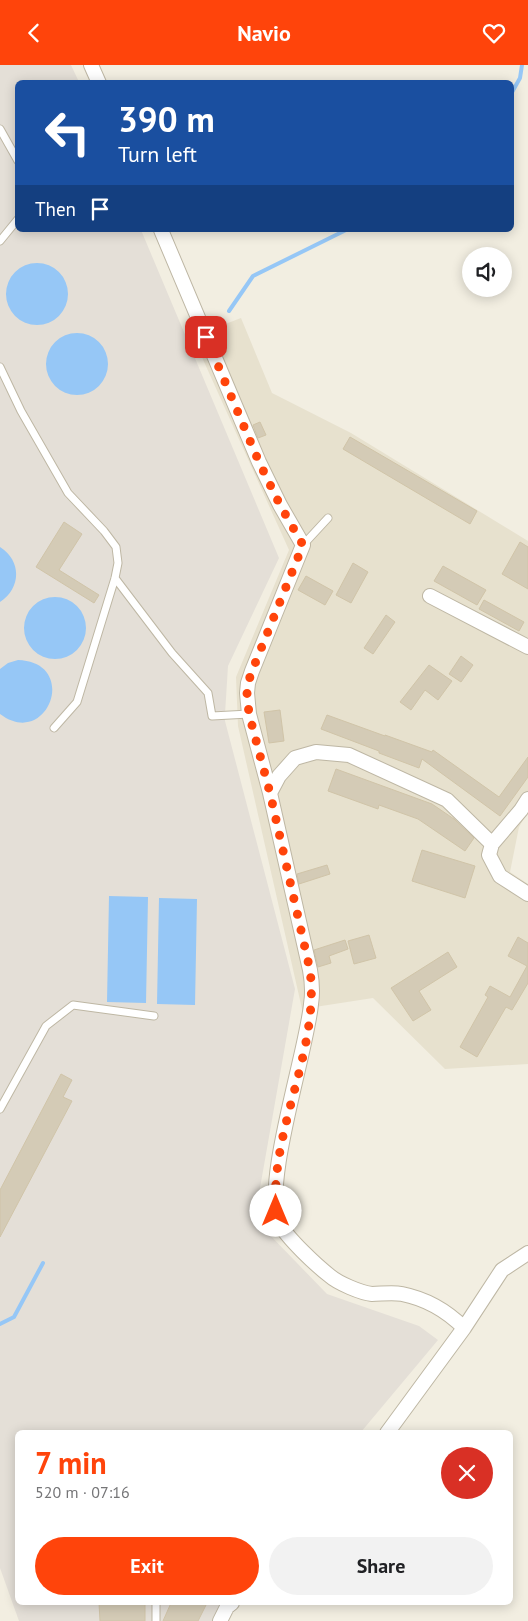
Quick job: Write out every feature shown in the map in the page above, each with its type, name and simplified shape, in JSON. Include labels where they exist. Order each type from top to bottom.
[{"type":"street","points":[[91,65],[98,80]]},
{"type":"street","points":[[162,232],[259,462],[280,505],[303,545],[248,683],[249,714],[270,793],[310,970],[312,987],[307,1033],[282,1147],[276,1186],[276,1211],[280,1224],[302,1250],[331,1277],[369,1293],[402,1294],[437,1306],[450,1315],[464,1329]]},
{"type":"street","points":[[430,596],[528,647]]},
{"type":"street","points":[[270,793],[279,776],[296,758],[316,751],[349,755],[447,800],[492,844]]},
{"type":"street","points":[[528,799],[492,844],[490,855],[500,875],[528,894]]},
{"type":"street","points":[[389,1430],[464,1329],[502,1270],[528,1253]]},
{"type":"street","points":[[220,1621],[230,1605]]},
{"type":"lane","points":[[0,129],[15,156]]},
{"type":"lane","points":[[0,241],[15,223]]},
{"type":"lane","points":[[0,367],[21,411],[68,493],[104,531],[116,547],[118,563],[77,702],[54,728]]},
{"type":"lane","points":[[303,545],[328,518]]},
{"type":"lane","points":[[114,578],[172,653],[208,693],[212,716],[249,714]]},
{"type":"lane","points":[[0,1109],[46,1026],[73,1005],[154,1016]]},
{"type":"lane","points":[[156,1605],[156,1621]]},
{"type":"shaded area","points":[[0,65],[71,65],[78,80],[15,80],[15,232],[142,232],[279,558],[228,666],[225,714],[225,721],[295,989],[257,1205],[266,1231],[327,1294],[419,1326],[438,1340],[363,1430],[15,1430],[15,1605],[221,1605],[212,1621],[19,1621],[0,1568]]},
{"type":"shaded area","points":[[241,318],[272,393],[351,433],[528,541],[528,812],[519,827],[510,872],[528,884],[528,1064],[445,1069],[373,998],[302,1009],[238,726],[236,677],[289,550],[196,344],[207,331]]},
{"type":"water","points":[[37,263],[49,265],[59,272],[66,282],[68,294],[66,306],[59,316],[49,323],[37,325],[25,323],[15,316],[8,306],[6,294],[8,282],[15,272],[25,265]]},
{"type":"water","points":[[77,333],[89,335],[99,342],[106,352],[108,364],[106,376],[99,386],[89,393],[77,395],[65,393],[55,386],[48,376],[46,364],[48,352],[55,342],[65,335]]},
{"type":"water","points":[[0,547],[12,560],[16,574],[12,589],[0,602]]},
{"type":"water","points":[[55,597],[67,599],[77,606],[84,616],[86,628],[84,640],[77,650],[67,657],[55,659],[43,657],[33,650],[26,640],[24,628],[26,616],[33,606],[43,599]]},
{"type":"water","points":[[18,660],[37,664],[48,674],[52,687],[50,701],[43,713],[32,721],[17,722],[0,714],[0,669],[8,663]]},
{"type":"water","points":[[109,896],[148,897],[146,1003],[107,1002]]},
{"type":"water","points":[[159,898],[197,899],[195,1005],[157,1004]]},
{"type":"building","points":[[260,422],[266,435],[258,438],[253,425]]},
{"type":"building","points":[[350,437],[477,511],[470,524],[343,449]]},
{"type":"building","points":[[64,522],[82,534],[59,570],[99,595],[94,603],[36,567]]},
{"type":"building","points":[[520,542],[528,547],[528,589],[502,574]]},
{"type":"building","points":[[353,563],[368,572],[351,603],[336,595]]},
{"type":"building","points":[[443,566],[486,590],[477,605],[434,581]]},
{"type":"building","points":[[306,576],[333,591],[325,605],[298,590]]},
{"type":"building","points":[[484,600],[524,622],[519,631],[479,609]]},
{"type":"building","points":[[386,615],[395,622],[373,654],[364,648]]},
{"type":"building","points":[[461,656],[473,665],[461,682],[449,674]]},
{"type":"building","points":[[429,665],[452,681],[438,700],[425,690],[411,710],[400,702]]},
{"type":"building","points":[[280,710],[284,741],[269,743],[264,712]]},
{"type":"building","points":[[327,715],[432,752],[433,750],[499,797],[528,757],[528,777],[500,816],[422,759],[419,768],[321,729]]},
{"type":"building","points":[[336,769],[432,804],[454,819],[474,838],[465,851],[418,819],[379,805],[378,809],[328,791]]},
{"type":"building","points":[[422,850],[475,866],[465,898],[412,881]]},
{"type":"building","points":[[327,865],[330,874],[299,884],[297,874]]},
{"type":"building","points":[[369,935],[376,958],[354,964],[348,941]]},
{"type":"building","points":[[518,937],[528,943],[528,983],[512,1010],[506,1007],[477,1057],[460,1047],[488,997],[485,995],[490,986],[510,997],[527,966],[508,956]]},
{"type":"building","points":[[345,940],[348,949],[329,956],[331,963],[318,967],[314,950]]},
{"type":"building","points":[[448,952],[457,967],[419,991],[431,1010],[413,1021],[391,988]]},
{"type":"building","points":[[61,1074],[72,1080],[63,1097],[72,1101],[0,1237],[0,1190]]},
{"type":"building","points":[[99,1605],[145,1605],[145,1621],[100,1621]]},
{"type":"building","points":[[170,1605],[206,1605],[198,1621],[163,1621]]},
{"type":"waterway","points":[[514,89],[520,78],[522,65]]},
{"type":"waterway","points":[[229,311],[253,276],[342,232]]},
{"type":"waterway","points":[[0,1324],[14,1317],[43,1263]]},
{"type":"route","points":[[206,337],[259,462],[280,505],[303,545],[252,671],[247,693],[249,714],[270,793],[310,970],[312,987],[312,1004],[307,1033],[282,1147],[276,1186],[276,1211]]}]
